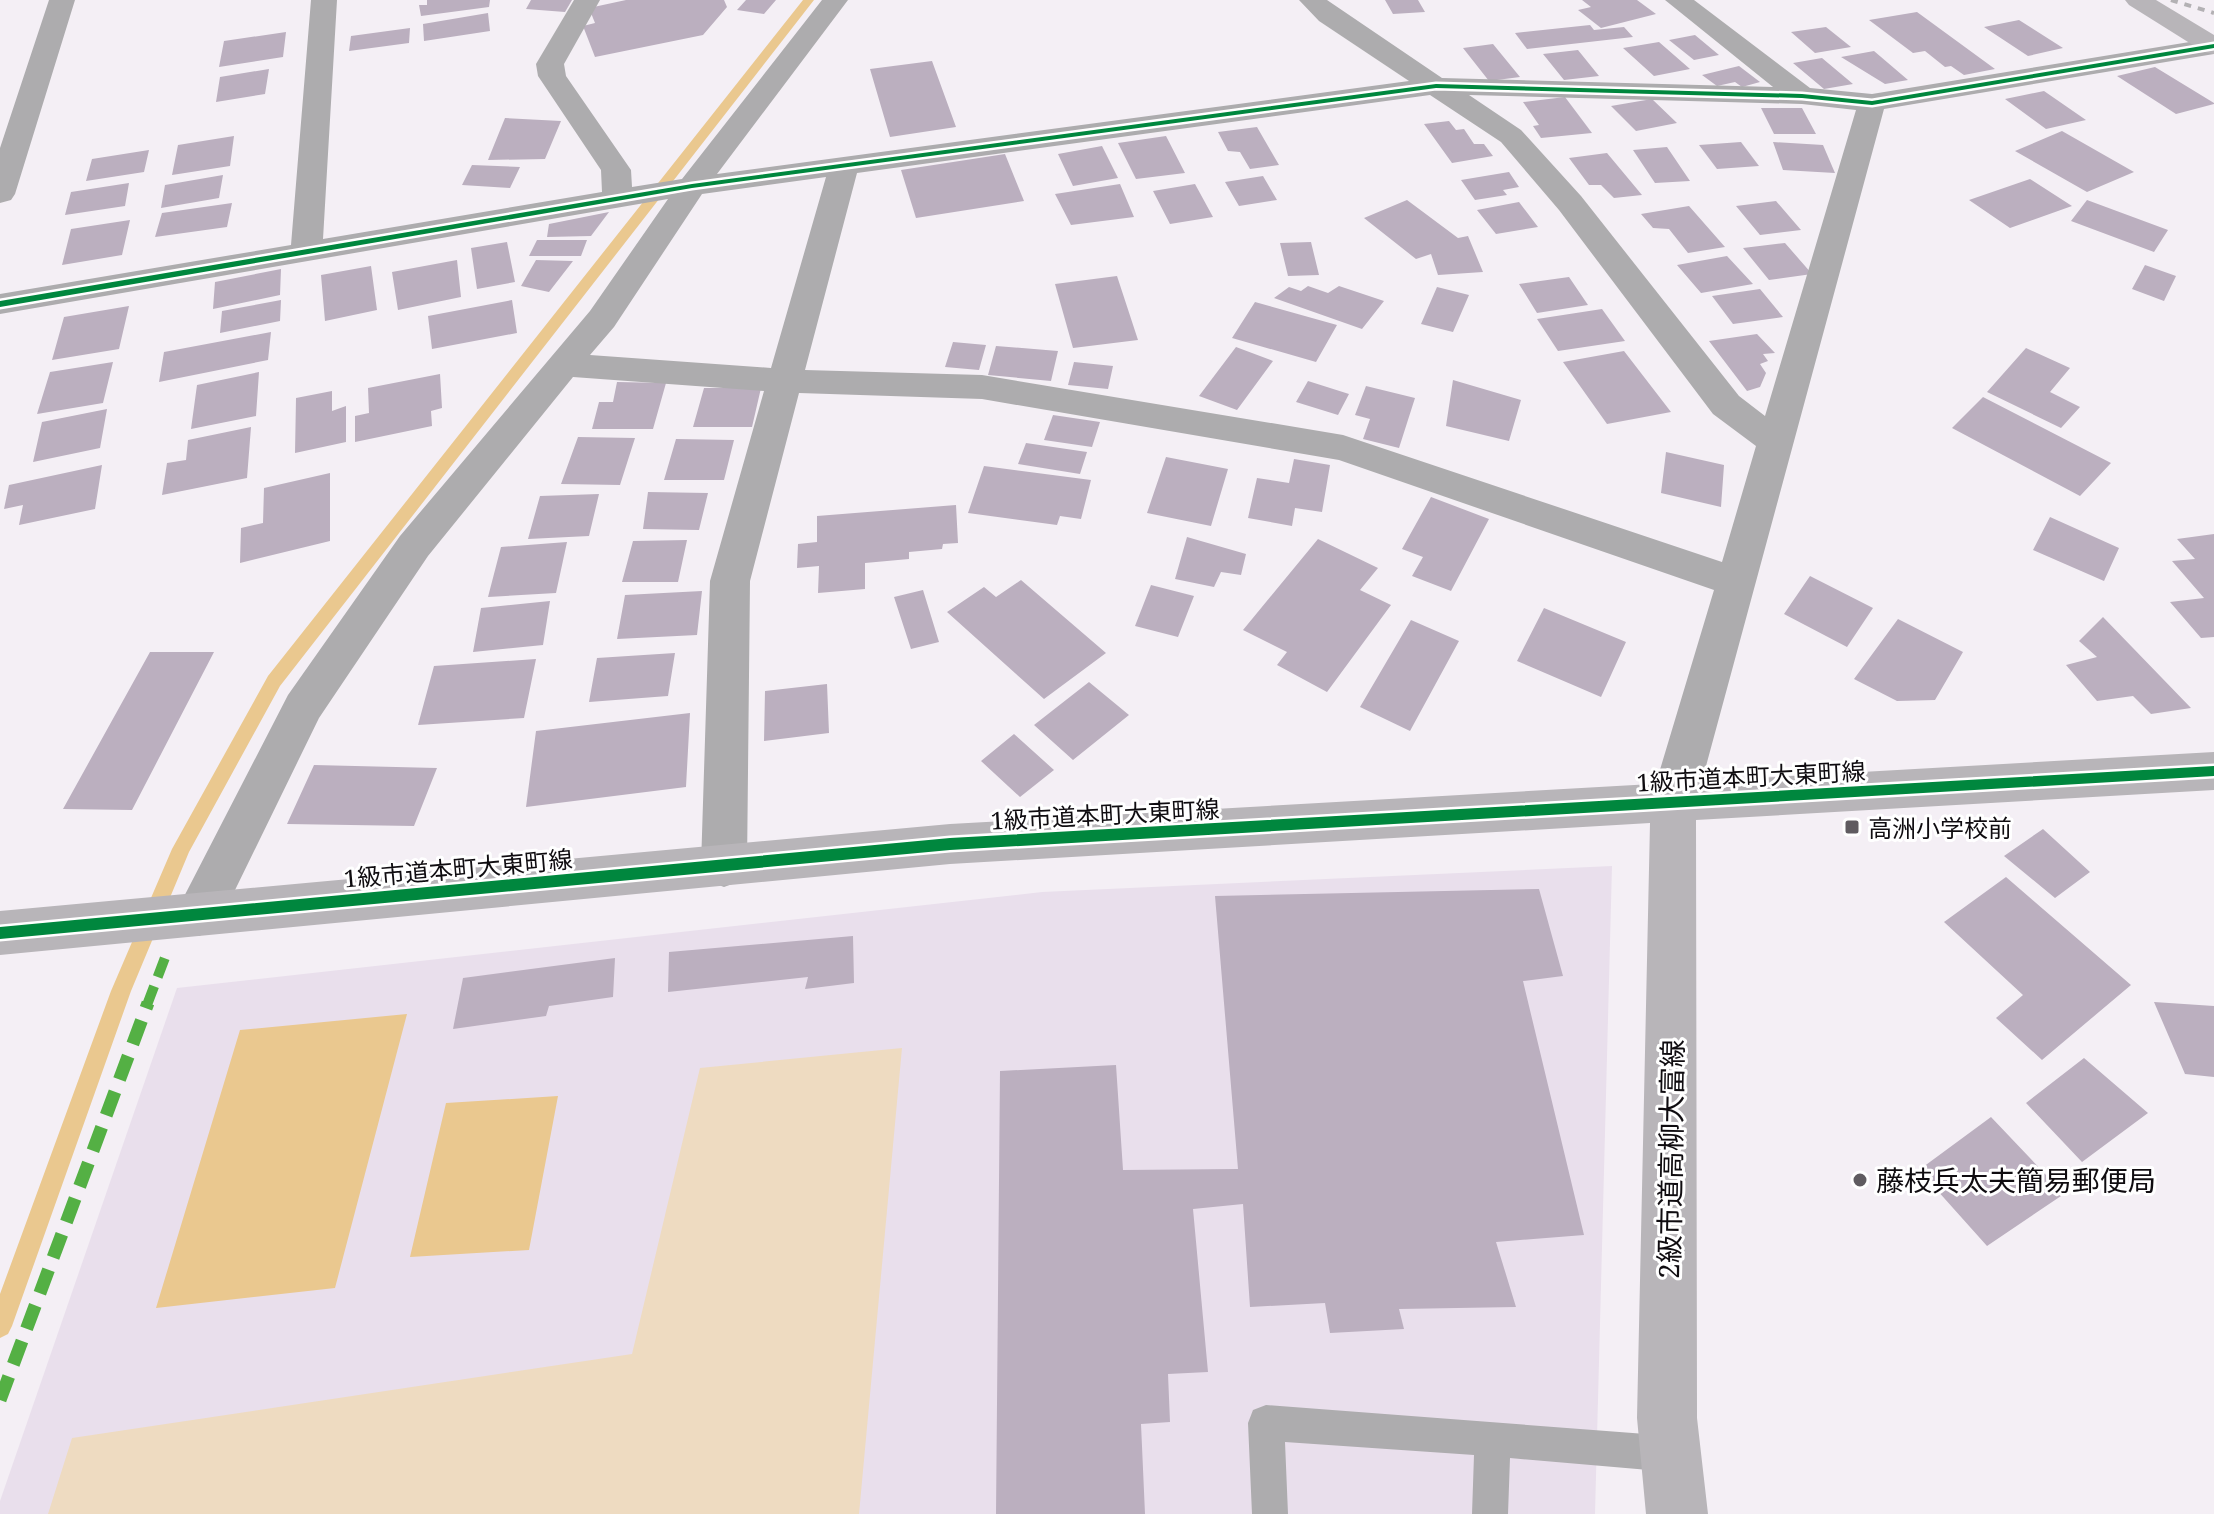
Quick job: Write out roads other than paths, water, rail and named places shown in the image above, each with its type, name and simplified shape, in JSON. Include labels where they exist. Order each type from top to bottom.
[{"type":"street","points":[[0,194],[62,0]]},
{"type":"street","points":[[306,250],[324,0]]},
{"type":"street","points":[[587,0],[550,64],[552,76],[616,170],[618,198]]},
{"type":"street","points":[[199,914],[303,707],[414,546],[602,319],[692,186],[835,0]]},
{"type":"street","points":[[1312,0],[1328,15],[1511,136],[1570,203],[1726,405],[1776,442]]},
{"type":"street","points":[[1678,0],[1802,96]]},
{"type":"street","points":[[2138,0],[2214,46]]},
{"type":"street","points":[[0,304],[692,186],[1436,86],[1802,96],[1872,103],[2214,46]]},
{"type":"street","points":[[1673,803],[1872,103]]},
{"type":"street","points":[[724,866],[730,581],[844,166]]},
{"type":"street","points":[[564,365],[783,381],[982,387],[1343,448],[1736,582]]},
{"type":"street","name":"1級市道本町大東町線","points":[[0,933],[950,844],[2214,771]]},
{"type":"street","name":"2級市道高柳大富線","points":[[1673,803],[1667,1418],[1677,1514]]},
{"type":"lane","points":[[1270,1514],[1266,1423],[1672,1454]]},
{"type":"lane","points":[[1490,1514],[1493,1439]]},
{"type":"waterway","points":[[0,1326],[121,991],[181,849],[274,681],[809,0]]},
{"type":"railway","points":[[2171,0],[2214,13]]},
{"type":"place","name":"高洲小学校前","points":[[1852,827]]},
{"type":"place","name":"藤枝兵太夫簡易郵便局","points":[[1860,1180]]}]
